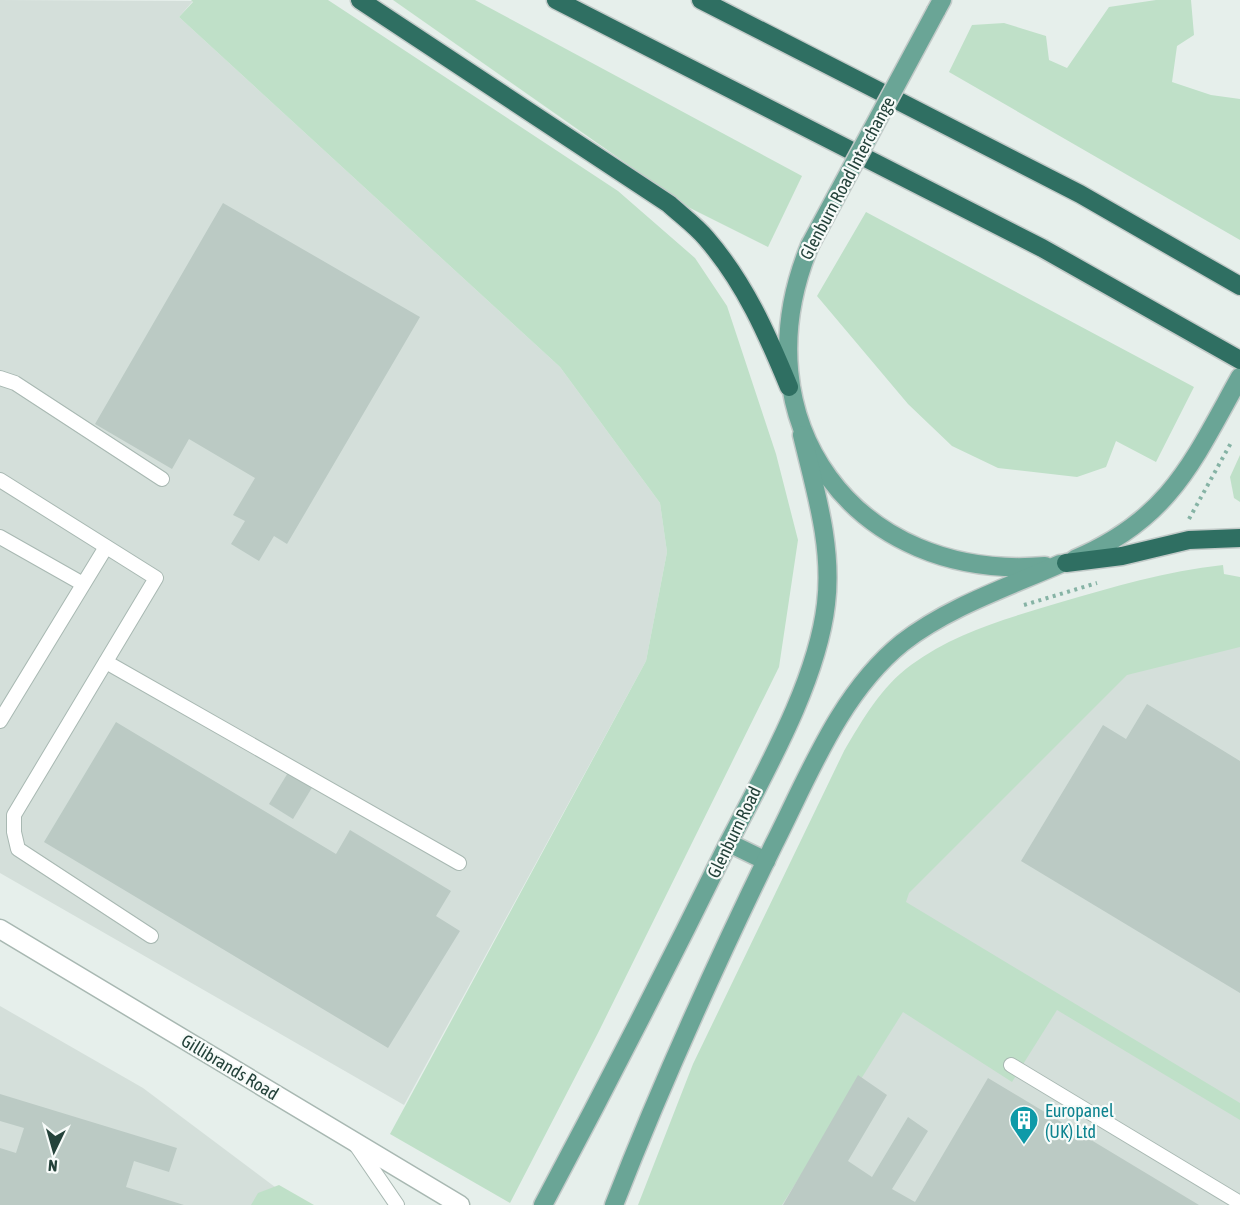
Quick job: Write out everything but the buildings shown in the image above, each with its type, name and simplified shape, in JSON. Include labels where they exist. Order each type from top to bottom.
[{"type":"highway","points":[[360,0],[600,157],[684,217],[705,237],[737,277],[762,322],[789,387]]},
{"type":"highway","points":[[556,0],[1042,249],[1240,360]]},
{"type":"highway","points":[[701,0],[1080,194],[1240,286]]},
{"type":"highway","points":[[1063,564],[1122,556],[1189,540],[1240,538]]},
{"type":"main road","name":"Glenburn Road Interchange","points":[[939,5],[810,245],[791,298],[788,323],[789,387],[802,435],[833,485],[866,516],[908,543],[954,562],[1001,568],[1063,564],[1111,541],[1154,509],[1182,478],[1240,377]]},
{"type":"main road","name":"Glenburn Road","points":[[543,1204],[650,1003],[729,843],[800,697],[817,648],[826,606],[828,573],[825,537],[802,435]]},
{"type":"main road","points":[[614,1205],[652,1106],[766,861],[830,733],[867,678],[903,643],[951,613],[1063,564]]},
{"type":"main road","points":[[729,843],[766,861]]},
{"type":"street","name":"Gillibrands Road","points":[[0,929],[460,1205]]},
{"type":"lane","points":[[0,378],[15,383],[162,478]]},
{"type":"lane","points":[[0,480],[156,578],[14,815],[14,832],[18,849],[151,936]]},
{"type":"lane","points":[[0,537],[83,584]]},
{"type":"lane","points":[[0,721],[106,547]]},
{"type":"lane","points":[[106,662],[459,863]]},
{"type":"lane","points":[[1011,1065],[1240,1203]]},
{"type":"lane","points":[[355,1142],[397,1205]]},
{"type":"path","points":[[1186,523],[1235,436]]},
{"type":"path","points":[[1018,607],[1103,581]]},
{"type":"shaded area","points":[[0,0],[193,1],[179,17],[560,367],[660,503],[667,552],[646,661],[404,1105],[0,873]]},
{"type":"shaded area","points":[[1240,644],[1240,1205],[722,1205],[906,892],[1125,672]]},
{"type":"shaded area","points":[[0,1006],[143,1088],[299,1205],[0,1205]]},
{"type":"green space","points":[[191,0],[328,0],[618,191],[695,258],[727,306],[776,454],[798,540],[779,667],[598,1033],[510,1203],[390,1134],[646,661],[667,552],[660,503],[560,367],[179,17],[193,2]]},
{"type":"green space","points":[[393,0],[475,0],[802,176],[768,247],[690,208]]},
{"type":"green space","points":[[1156,0],[1191,0],[1194,35],[1177,46],[1172,82],[1211,95],[1240,99],[1240,240],[949,72],[972,25],[1004,23],[1046,36],[1049,60],[1067,68],[1109,7]]},
{"type":"green space","points":[[866,212],[1194,387],[1156,462],[1116,441],[1106,467],[1077,477],[998,468],[952,446],[908,404],[817,296]]},
{"type":"green space","points":[[1240,455],[1240,502],[1234,498],[1230,477]]},
{"type":"green space","points":[[1223,565],[1224,574],[1240,577],[1240,647],[1127,675],[909,893],[906,902],[1240,1103],[1240,1120],[1057,1010],[1012,1082],[903,1012],[782,1205],[638,1205],[693,1064],[844,751],[873,704],[891,683],[911,665],[945,644],[1001,621],[1140,580]]},
{"type":"green space","points":[[279,1185],[314,1205],[251,1205],[258,1193]]},
{"type":"place","name":"Europanel (UK) Ltd","points":[[1024,1146]]}]
